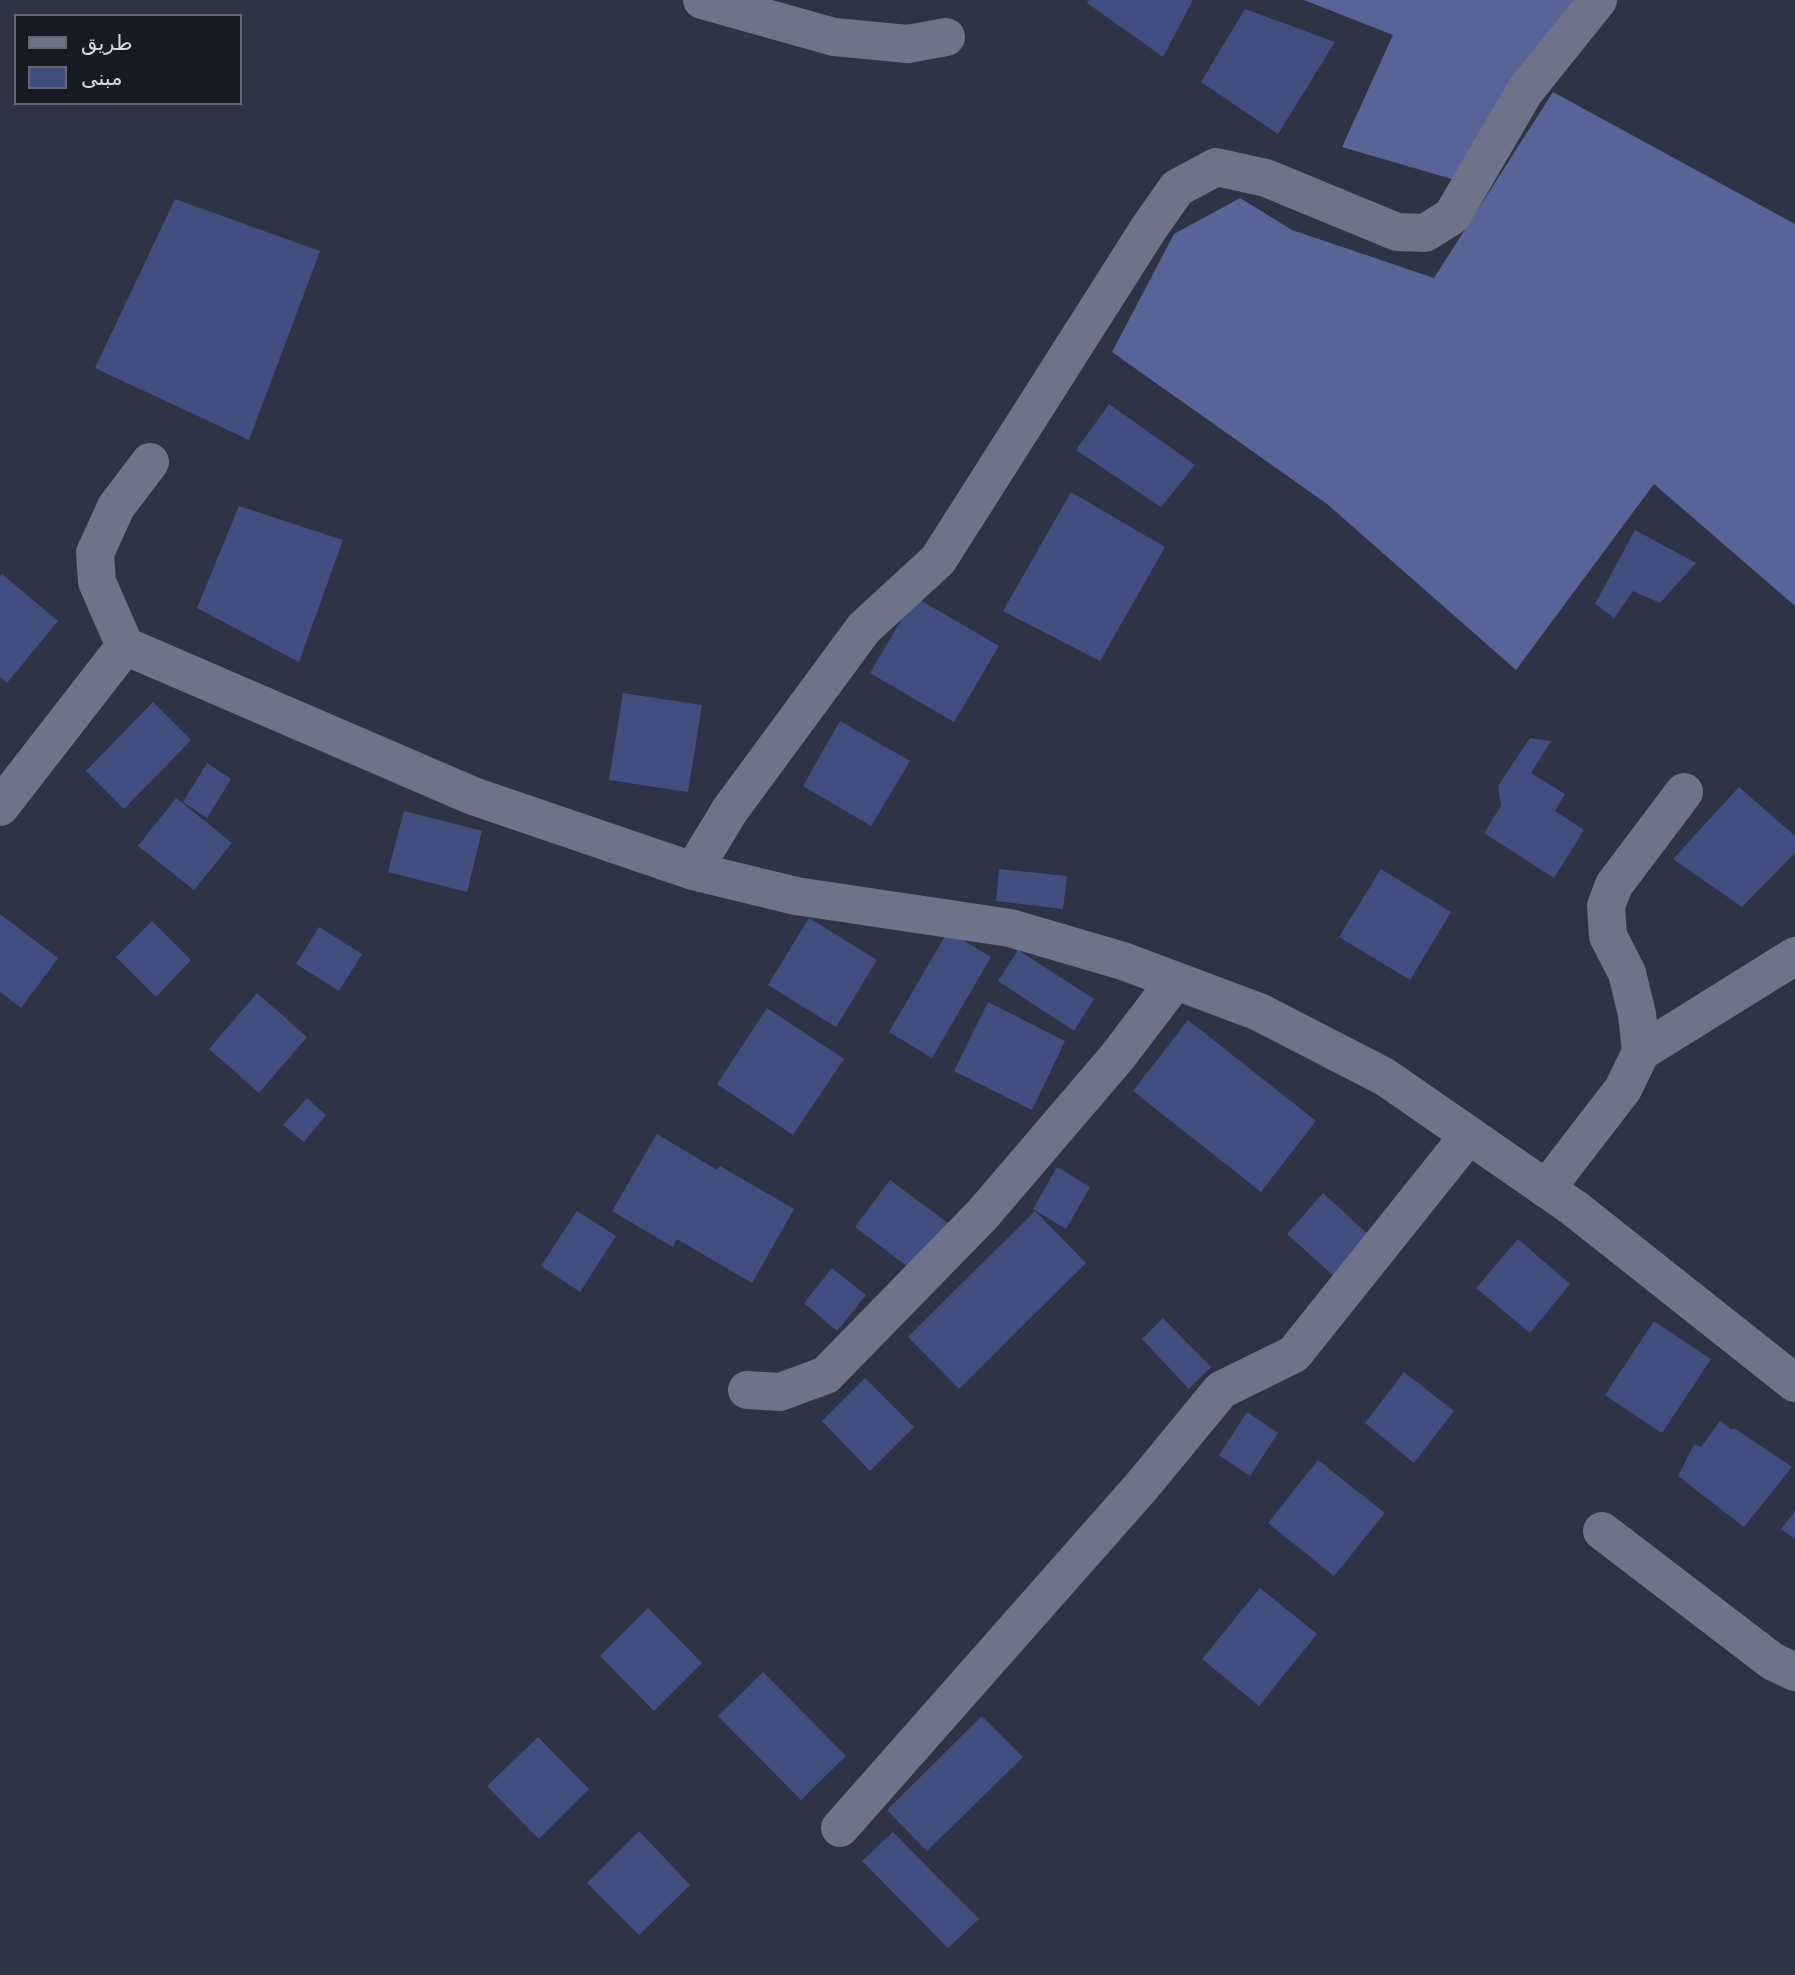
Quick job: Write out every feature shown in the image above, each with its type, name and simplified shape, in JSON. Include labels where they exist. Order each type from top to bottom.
[{"type":"street","points":[[702,0],[834,37],[908,44],[946,37]]},
{"type":"street","points":[[693,871],[730,810],[864,628],[938,560],[1177,188],[1216,167],[1266,178],[1397,232],[1426,233],[1452,216],[1525,91],[1598,0]]},
{"type":"street","points":[[150,462],[116,507],[95,553],[97,582],[125,646],[473,796],[693,871],[796,896],[1010,928],[1123,961],[1259,1012],[1385,1077],[1469,1135],[1574,1208],[1795,1383]]},
{"type":"street","points":[[0,807],[125,646]]},
{"type":"street","points":[[1546,1189],[1623,1090],[1641,1052],[1637,1014],[1627,973],[1608,936],[1606,906],[1614,885],[1685,792]]},
{"type":"street","points":[[1641,1052],[1795,956]]},
{"type":"street","points":[[747,1390],[780,1392],[826,1375],[983,1214],[1118,1056],[1175,981]]},
{"type":"street","points":[[840,1828],[1133,1496],[1221,1390],[1294,1354],[1469,1135]]},
{"type":"street","points":[[1602,1531],[1772,1661],[1795,1672]]},
{"type":"shaded area","points":[[1304,0],[1577,0],[1455,180],[1342,147],[1393,35]]},
{"type":"shaded area","points":[[1553,92],[1795,224],[1795,606],[1654,484],[1516,670],[1327,504],[1112,352],[1174,234],[1240,198],[1292,230],[1434,278]]},
{"type":"building","points":[[1088,0],[1193,0],[1163,57],[1087,3]]},
{"type":"building","points":[[1245,9],[1335,42],[1278,134],[1201,82]]},
{"type":"building","points":[[175,199],[320,251],[249,440],[95,368]]},
{"type":"building","points":[[1109,404],[1195,465],[1161,507],[1076,450]]},
{"type":"building","points":[[1071,492],[1165,547],[1100,661],[1003,611]]},
{"type":"building","points":[[239,506],[343,540],[299,662],[197,608]]},
{"type":"building","points":[[1635,530],[1696,563],[1660,603],[1633,591],[1614,618],[1595,604]]},
{"type":"building","points":[[2,574],[58,621],[7,683],[0,677]]},
{"type":"building","points":[[915,597],[999,646],[954,722],[870,673]]},
{"type":"building","points":[[623,693],[702,705],[688,792],[609,780]]},
{"type":"building","points":[[153,702],[191,740],[124,809],[86,771]]},
{"type":"building","points":[[840,721],[910,761],[871,826],[803,786]]},
{"type":"building","points":[[1530,738],[1551,741],[1531,773],[1565,794],[1555,811],[1584,830],[1554,878],[1484,833],[1501,806],[1498,786]]},
{"type":"building","points":[[207,763],[231,779],[207,818],[183,802]]},
{"type":"building","points":[[1739,787],[1795,836],[1795,853],[1742,907],[1673,859]]},
{"type":"building","points":[[176,798],[232,843],[194,890],[138,846]]},
{"type":"building","points":[[404,811],[482,831],[467,892],[388,872]]},
{"type":"building","points":[[999,869],[1067,876],[1063,909],[996,901]]},
{"type":"building","points":[[1381,869],[1451,912],[1410,980],[1339,937]]},
{"type":"building","points":[[0,914],[58,958],[21,1008],[0,992]]},
{"type":"building","points":[[809,918],[877,960],[836,1027],[768,985]]},
{"type":"building","points":[[152,921],[191,960],[156,997],[116,957]]},
{"type":"building","points":[[319,927],[362,954],[339,991],[296,964]]},
{"type":"building","points":[[948,931],[991,957],[932,1058],[889,1032]]},
{"type":"building","points":[[1018,950],[1094,999],[1074,1031],[998,981]]},
{"type":"building","points":[[257,993],[307,1037],[259,1093],[209,1049]]},
{"type":"building","points":[[988,1002],[1065,1041],[1032,1110],[954,1071]]},
{"type":"building","points":[[767,1008],[844,1059],[793,1135],[717,1084]]},
{"type":"building","points":[[1188,1020],[1316,1121],[1261,1192],[1133,1091]]},
{"type":"building","points":[[307,1098],[326,1115],[304,1142],[283,1125]]},
{"type":"building","points":[[657,1134],[717,1170],[720,1166],[794,1209],[752,1283],[677,1239],[673,1247],[612,1211]]},
{"type":"building","points":[[1057,1167],[1090,1187],[1066,1229],[1033,1209]]},
{"type":"building","points":[[890,1180],[952,1226],[916,1273],[855,1227]]},
{"type":"building","points":[[1323,1193],[1372,1238],[1336,1278],[1287,1234]]},
{"type":"building","points":[[577,1211],[616,1236],[580,1292],[541,1266]]},
{"type":"building","points":[[1035,1211],[1086,1263],[959,1389],[908,1337]]},
{"type":"building","points":[[1518,1239],[1570,1284],[1530,1333],[1476,1288]]},
{"type":"building","points":[[832,1268],[866,1295],[837,1331],[804,1303]]},
{"type":"building","points":[[1163,1318],[1211,1367],[1189,1389],[1142,1339]]},
{"type":"building","points":[[1654,1321],[1711,1359],[1662,1433],[1605,1395]]},
{"type":"building","points":[[1404,1372],[1454,1411],[1414,1463],[1365,1423]]},
{"type":"building","points":[[865,1378],[914,1427],[870,1471],[822,1421]]},
{"type":"building","points":[[1247,1412],[1278,1433],[1250,1476],[1219,1455]]},
{"type":"building","points":[[1720,1421],[1792,1467],[1744,1527],[1678,1476],[1694,1444],[1701,1447]]},
{"type":"building","points":[[1318,1460],[1385,1513],[1334,1576],[1268,1523]]},
{"type":"building","points":[[1795,1511],[1795,1539],[1781,1529]]},
{"type":"building","points":[[1260,1588],[1317,1634],[1259,1706],[1202,1659]]},
{"type":"building","points":[[648,1608],[702,1663],[654,1711],[600,1656]]},
{"type":"building","points":[[763,1672],[846,1756],[801,1800],[718,1716]]},
{"type":"building","points":[[982,1716],[1023,1757],[927,1851],[887,1810]]},
{"type":"building","points":[[538,1737],[589,1789],[539,1839],[487,1786]]},
{"type":"building","points":[[639,1831],[690,1885],[639,1935],[587,1883]]},
{"type":"building","points":[[893,1832],[979,1919],[948,1948],[862,1861]]}]
